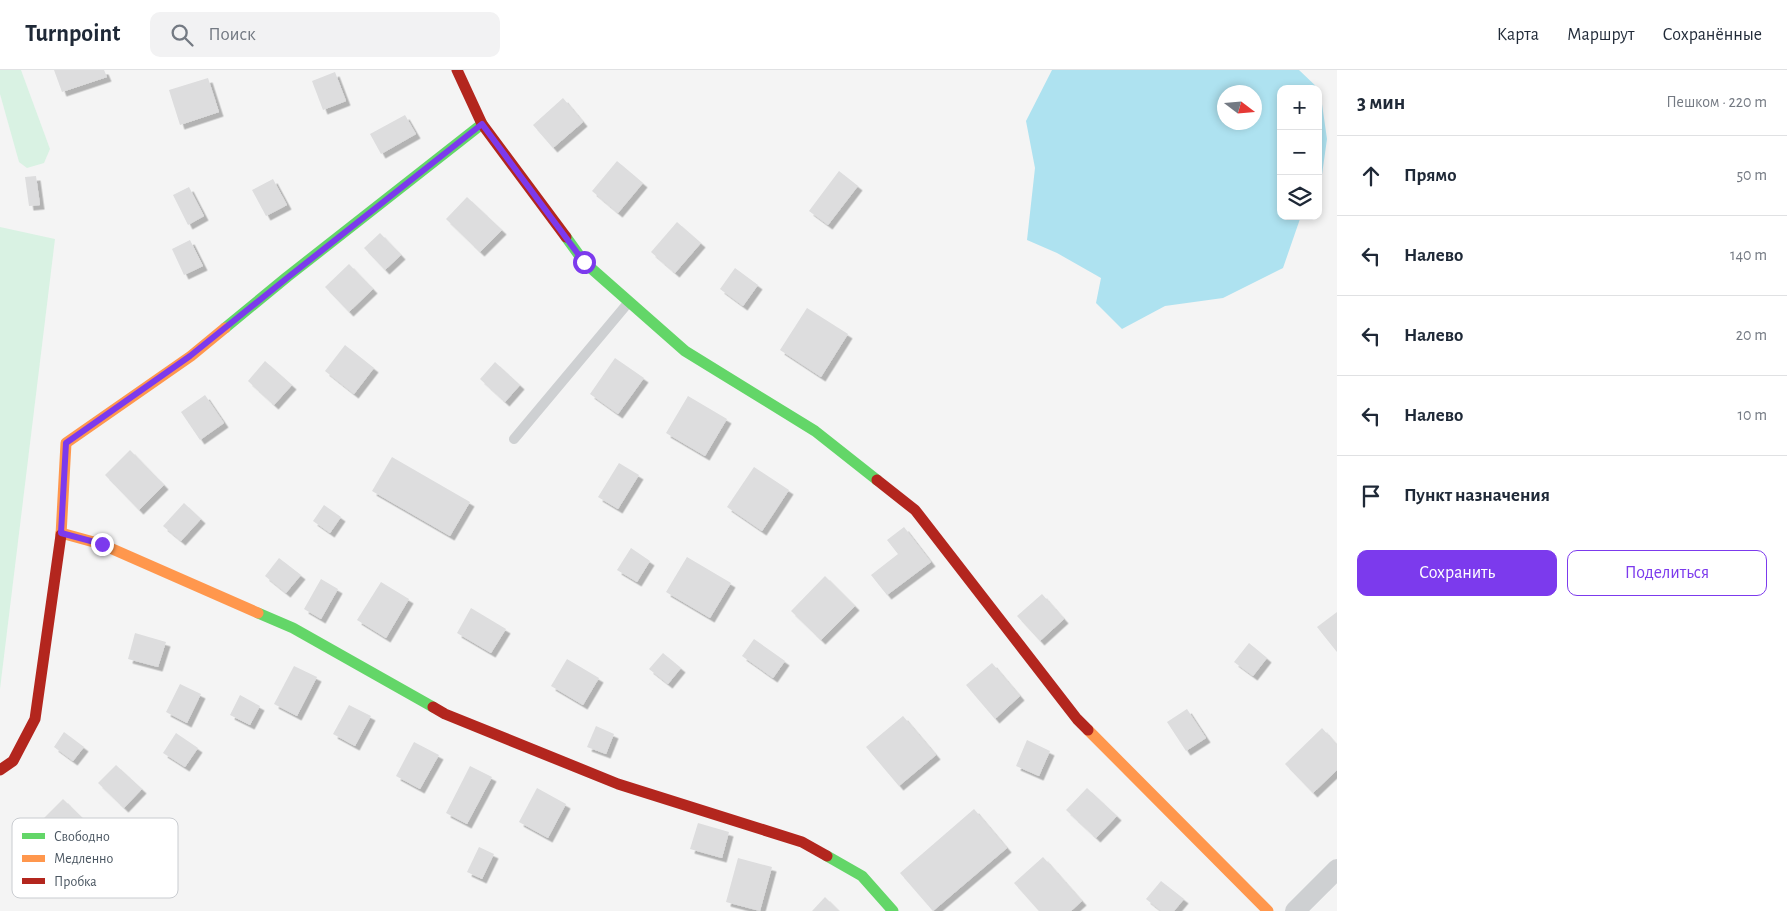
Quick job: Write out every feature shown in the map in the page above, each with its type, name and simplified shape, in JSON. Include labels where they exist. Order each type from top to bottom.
[{"type":"street","points":[[457,70],[482,124],[584,262],[685,351],[815,431],[915,510],[1077,719],[1268,911]]},
{"type":"street","points":[[0,770],[13,761],[35,719],[61,533],[66,443],[190,356],[482,124]]},
{"type":"street","points":[[61,533],[102,544],[293,628],[445,714],[618,784],[802,842],[862,876],[893,911]]},
{"type":"street","points":[[1295,911],[1337,869]]},
{"type":"lane","points":[[514,439],[629,302]]},
{"type":"green space","points":[[0,70],[21,70],[50,149],[44,163],[27,168],[19,162],[0,94]]},
{"type":"green space","points":[[0,227],[55,239],[0,689]]},
{"type":"water","points":[[1052,70],[1299,70],[1315,85],[1277,85],[1277,220],[1300,220],[1283,268],[1223,298],[1165,306],[1122,329],[1096,303],[1101,278],[1057,253],[1027,240],[1035,168],[1026,121]]},
{"type":"water","points":[[1322,104],[1327,139],[1322,175]]},
{"type":"building","points":[[54,70],[104,70],[107,77],[62,92]]},
{"type":"building","points":[[335,72],[346,101],[323,110],[312,81]]},
{"type":"building","points":[[208,78],[219,112],[180,125],[169,90]]},
{"type":"building","points":[[563,98],[583,122],[553,148],[533,125]]},
{"type":"building","points":[[405,115],[416,134],[381,154],[370,134]]},
{"type":"building","points":[[617,161],[643,183],[618,213],[592,191]]},
{"type":"building","points":[[839,171],[858,186],[828,225],[809,211]]},
{"type":"building","points":[[36,176],[40,205],[29,206],[25,177]]},
{"type":"building","points":[[273,179],[287,205],[266,216],[252,190]]},
{"type":"building","points":[[189,187],[204,216],[188,225],[173,195]]},
{"type":"building","points":[[467,197],[502,230],[480,252],[446,219]]},
{"type":"building","points":[[677,222],[701,243],[675,273],[651,252]]},
{"type":"building","points":[[380,233],[401,255],[385,270],[364,248]]},
{"type":"building","points":[[190,240],[203,266],[184,275],[172,249]]},
{"type":"building","points":[[349,264],[373,289],[349,312],[325,287]]},
{"type":"building","points":[[735,268],[758,285],[743,306],[720,289]]},
{"type":"building","points":[[807,308],[848,334],[821,377],[780,350]]},
{"type":"building","points":[[345,345],[374,368],[354,394],[325,371]]},
{"type":"building","points":[[615,358],[644,378],[618,414],[590,394]]},
{"type":"building","points":[[265,361],[292,385],[274,405],[248,381]]},
{"type":"building","points":[[495,362],[520,385],[505,402],[480,379]]},
{"type":"building","points":[[205,395],[224,423],[200,440],[181,412]]},
{"type":"building","points":[[688,396],[727,419],[705,456],[666,433]]},
{"type":"building","points":[[130,450],[164,485],[139,510],[105,475]]},
{"type":"building","points":[[392,457],[470,502],[450,536],[372,491]]},
{"type":"building","points":[[619,463],[639,475],[618,509],[598,497]]},
{"type":"building","points":[[754,467],[789,490],[762,531],[727,507]]},
{"type":"building","points":[[184,503],[201,519],[181,541],[163,526]]},
{"type":"building","points":[[324,505],[341,517],[330,533],[313,521]]},
{"type":"building","points":[[904,527],[931,562],[887,595],[871,575],[898,554],[887,540]]},
{"type":"building","points":[[631,548],[650,561],[637,582],[617,570]]},
{"type":"building","points":[[687,557],[731,583],[710,618],[666,592]]},
{"type":"building","points":[[279,558],[301,575],[286,593],[265,576]]},
{"type":"building","points":[[825,576],[855,606],[821,640],[791,611]]},
{"type":"building","points":[[321,579],[338,589],[321,619],[304,609]]},
{"type":"building","points":[[381,582],[409,599],[386,638],[357,620]]},
{"type":"building","points":[[1042,594],[1064,619],[1040,641],[1017,616]]},
{"type":"building","points":[[471,608],[506,629],[491,653],[457,633]]},
{"type":"building","points":[[1337,612],[1337,652],[1317,627]]},
{"type":"building","points":[[135,633],[166,642],[158,667],[128,659]]},
{"type":"building","points":[[754,639],[785,661],[773,678],[742,656]]},
{"type":"building","points":[[1249,643],[1267,658],[1253,676],[1234,662]]},
{"type":"building","points":[[663,653],[681,668],[668,684],[649,669]]},
{"type":"building","points":[[567,659],[599,678],[583,705],[551,686]]},
{"type":"building","points":[[992,663],[1020,696],[995,719],[966,685]]},
{"type":"building","points":[[294,666],[317,677],[297,716],[274,704]]},
{"type":"building","points":[[180,684],[201,694],[187,723],[166,712]]},
{"type":"building","points":[[240,695],[260,706],[250,725],[230,715]]},
{"type":"building","points":[[349,705],[371,716],[355,746],[333,734]]},
{"type":"building","points":[[1187,709],[1206,738],[1186,751],[1167,722]]},
{"type":"building","points":[[903,716],[936,755],[899,786],[866,747]]},
{"type":"building","points":[[596,726],[614,734],[606,754],[587,747]]},
{"type":"building","points":[[1322,728],[1337,745],[1337,770],[1313,793],[1285,764]]},
{"type":"building","points":[[64,732],[84,747],[73,761],[54,747]]},
{"type":"building","points":[[176,733],[198,748],[185,767],[163,753]]},
{"type":"building","points":[[1027,740],[1050,751],[1039,776],[1016,766]]},
{"type":"building","points":[[414,742],[439,755],[420,789],[396,776]]},
{"type":"building","points":[[116,765],[142,789],[124,808],[98,783]]},
{"type":"building","points":[[470,766],[492,777],[467,824],[446,813]]},
{"type":"building","points":[[537,788],[566,804],[548,838],[519,822]]},
{"type":"building","points":[[1087,788],[1117,816],[1096,838],[1066,810]]},
{"type":"building","points":[[63,799],[82,818],[44,818]]},
{"type":"building","points":[[974,809],[1007,848],[933,911],[900,873]]},
{"type":"building","points":[[698,823],[729,832],[722,858],[690,849]]},
{"type":"building","points":[[479,847],[494,854],[482,879],[467,872]]},
{"type":"building","points":[[1043,857],[1082,901],[1071,911],[1039,911],[1014,883]]},
{"type":"building","points":[[738,858],[772,867],[760,911],[726,902]]},
{"type":"building","points":[[1161,881],[1184,899],[1174,911],[1161,911],[1146,899]]},
{"type":"building","points":[[825,897],[839,911],[812,911]]},
{"type":"traffic: fast","points":[[225,328],[482,124]]},
{"type":"traffic: fast","points":[[566,237],[584,262],[685,351],[815,431],[877,480]]},
{"type":"traffic: fast","points":[[258,613],[293,628],[433,707]]},
{"type":"traffic: fast","points":[[827,856],[862,876],[893,911]]},
{"type":"traffic: slow","points":[[61,535],[66,443],[191,356],[225,328]]},
{"type":"traffic: slow","points":[[61,533],[101,544],[258,613]]},
{"type":"traffic: slow","points":[[1088,730],[1268,911]]},
{"type":"traffic: jam","points":[[457,70],[482,124],[566,237]]},
{"type":"traffic: jam","points":[[877,480],[915,510],[1077,719],[1088,730]]},
{"type":"traffic: jam","points":[[0,770],[13,761],[35,719],[61,535]]},
{"type":"traffic: jam","points":[[433,707],[445,714],[618,784],[802,842],[827,856]]},
{"type":"route","points":[[102,544],[61,533],[66,443],[190,356],[482,124],[584,262]]}]
